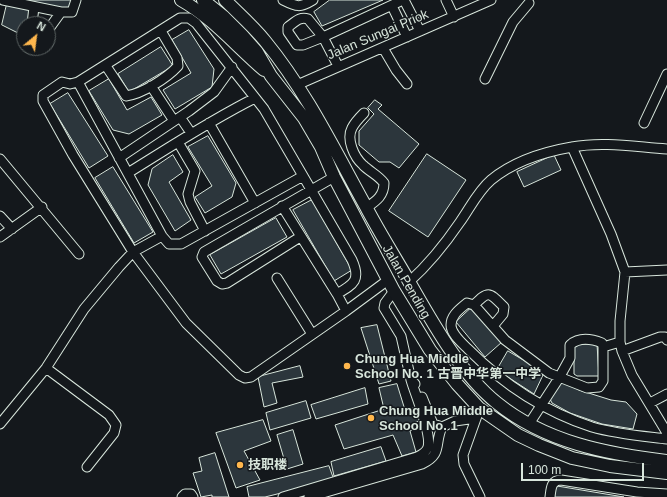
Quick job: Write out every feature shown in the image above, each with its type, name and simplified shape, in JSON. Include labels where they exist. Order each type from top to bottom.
[{"type":"main road","points":[[181,0],[194,7],[210,20],[271,76]]},
{"type":"main road","name":"Jalan Pending","points":[[203,0],[224,17],[257,52],[271,76],[304,118],[321,147],[334,177],[391,286],[430,350],[478,413],[539,446],[572,458],[610,466],[667,474]]},
{"type":"main road","name":"Jalan Pending","points":[[225,0],[264,40],[297,85],[409,282],[450,338],[477,384],[496,403],[516,417],[543,431],[578,444],[613,454],[667,460]]},
{"type":"street","points":[[0,6],[2,0],[61,12],[72,12],[76,0]]},
{"type":"street","points":[[283,0],[299,6],[313,0]]},
{"type":"street","points":[[338,66],[323,38],[403,0],[420,31]]},
{"type":"street","points":[[446,0],[454,17]]},
{"type":"street","name":"Jalan Sungai Priok","points":[[297,85],[491,0]]},
{"type":"street","points":[[485,79],[513,22],[530,1]]},
{"type":"street","points":[[392,6],[407,37]]},
{"type":"street","points":[[33,16],[34,7]]},
{"type":"street","points":[[56,19],[61,12]]},
{"type":"street","points":[[337,294],[350,286],[355,280],[357,272],[352,260],[264,109],[196,23],[189,18],[180,18],[106,66],[78,82],[70,84],[62,82],[43,95],[43,101],[73,155],[133,252],[186,323],[239,375],[245,378],[251,377],[346,311],[391,286]]},
{"type":"street","points":[[106,66],[126,96],[133,95],[151,86],[178,66],[177,58],[161,31]]},
{"type":"street","points":[[383,48],[396,70],[407,84]]},
{"type":"street","points":[[119,158],[214,92],[232,67]]},
{"type":"street","points":[[644,123],[667,74]]},
{"type":"street","points":[[78,82],[162,236],[169,244],[181,244],[303,176]]},
{"type":"street","points":[[151,86],[177,119],[191,133]]},
{"type":"street","points":[[128,173],[191,133],[255,98]]},
{"type":"street","points":[[364,113],[352,128],[350,139],[354,151],[362,165],[380,177],[384,183],[384,188],[380,197],[377,201],[366,208]]},
{"type":"street","points":[[209,123],[255,203]]},
{"type":"street","points":[[178,142],[195,171],[188,194],[190,202],[205,231]]},
{"type":"street","points":[[409,282],[434,256],[490,180],[509,168],[548,151],[582,145],[614,145],[667,149]]},
{"type":"street","points":[[572,147],[611,234],[625,272],[620,321],[621,347],[632,375],[667,433]]},
{"type":"street","points":[[0,158],[42,207],[79,254]]},
{"type":"street","points":[[300,237],[227,283],[222,284],[218,281],[202,257],[204,252],[334,177]]},
{"type":"street","points":[[282,206],[346,311]]},
{"type":"street","points":[[0,237],[42,207]]},
{"type":"street","points":[[0,216],[12,229]]},
{"type":"street","points":[[0,424],[46,368],[84,309],[133,252],[162,236]]},
{"type":"street","points":[[625,272],[667,270]]},
{"type":"street","points":[[277,278],[312,334]]},
{"type":"street","points":[[283,497],[417,457],[424,453],[428,447],[428,434],[411,380],[401,336],[384,308],[391,286]]},
{"type":"street","points":[[474,305],[484,295],[488,294],[504,307],[503,314],[493,326]]},
{"type":"street","points":[[529,424],[541,405],[559,378],[570,358],[570,345],[574,342],[586,340],[595,340],[602,343],[603,381],[600,387],[587,388],[559,378],[548,373],[505,340],[474,305],[467,304],[456,312],[451,324],[452,329],[450,338],[460,341],[489,370],[522,394],[541,405],[566,417],[593,427],[629,435],[667,439]]},
{"type":"street","points":[[603,347],[621,347],[660,337],[665,337],[667,340]]},
{"type":"street","points":[[46,368],[110,415],[116,425],[114,432],[87,467]]},
{"type":"street","points":[[411,380],[417,387],[433,424],[442,427]]},
{"type":"street","points":[[650,403],[667,394]]},
{"type":"street","points":[[309,497],[426,462],[430,460],[437,451],[439,434],[442,427],[478,413]]},
{"type":"street","points":[[478,413],[463,455],[464,464],[480,497]]},
{"type":"street","points":[[550,497],[552,483],[556,480],[637,495],[667,494]]},
{"type":"street","points":[[182,497],[186,494],[191,494],[193,497]]},
{"type":"building","points":[[19,0],[72,0],[69,11]]},
{"type":"building","points":[[330,0],[383,0],[322,26],[314,12]]},
{"type":"building","points":[[7,4],[27,8],[31,13],[30,16],[16,16],[16,32],[2,25]]},
{"type":"building","points":[[189,30],[214,69],[212,87],[175,109],[163,90],[191,73],[172,40]]},
{"type":"building","points":[[161,47],[173,66],[129,92],[118,74]]},
{"type":"building","points":[[109,79],[127,110],[151,97],[162,115],[129,134],[113,130],[89,91]]},
{"type":"building","points":[[68,93],[108,156],[89,168],[50,104]]},
{"type":"building","points":[[375,100],[382,105],[378,109],[419,144],[399,168],[390,162],[379,162],[359,145],[359,131],[374,114],[368,108]]},
{"type":"building","points":[[208,136],[236,183],[232,197],[205,213],[195,197],[212,186],[188,147]]},
{"type":"building","points":[[427,154],[466,180],[428,237],[389,211]]},
{"type":"building","points":[[173,155],[183,172],[169,182],[191,220],[175,231],[148,185],[152,169]]},
{"type":"building","points":[[554,155],[561,170],[524,187],[517,172]]},
{"type":"building","points":[[113,167],[153,232],[134,243],[95,178]]},
{"type":"building","points":[[312,200],[352,270],[334,281],[293,210]]},
{"type":"building","points":[[276,218],[287,237],[221,274],[210,255]]},
{"type":"building","points":[[470,309],[475,310],[502,342],[485,357],[456,322]]},
{"type":"building","points":[[377,325],[391,381],[379,384],[361,328]]},
{"type":"building","points":[[597,344],[599,376],[577,376],[574,374],[574,345]]},
{"type":"building","points":[[508,351],[542,371],[543,375],[534,394],[497,370]]},
{"type":"building","points":[[300,366],[303,377],[272,383],[277,403],[264,407],[258,377]]},
{"type":"building","points":[[563,381],[579,390],[611,400],[626,402],[637,414],[633,429],[602,424],[570,413],[552,403],[550,399],[559,383]]},
{"type":"building","points":[[397,384],[405,410],[418,407],[422,420],[411,424],[412,430],[410,431],[416,452],[402,456],[393,435],[344,449],[335,425],[384,409],[379,388]]},
{"type":"building","points":[[365,388],[368,404],[316,419],[311,405]]},
{"type":"building","points":[[306,401],[311,418],[270,430],[266,413]]},
{"type":"building","name":"技职楼","points":[[263,420],[271,441],[244,451],[260,480],[236,488],[216,433]]},
{"type":"building","points":[[293,430],[303,464],[287,469],[277,435]]},
{"type":"building","points":[[381,447],[386,461],[334,476],[331,462]]},
{"type":"building","points":[[215,453],[229,497],[212,497],[212,495],[201,497],[193,473],[202,471],[199,458]]},
{"type":"building","points":[[329,466],[334,480],[265,497],[249,497],[247,487]]},
{"type":"building","points":[[557,486],[624,497],[553,497],[554,489]]},
{"type":"place","name":"Chung Hua Middle School No. 1 古晋中华第一中学","points":[[347,366]]},
{"type":"place","name":"Chung Hua Middle School No. 1","points":[[371,418]]},
{"type":"place","name":"技职楼","points":[[240,465]]}]
